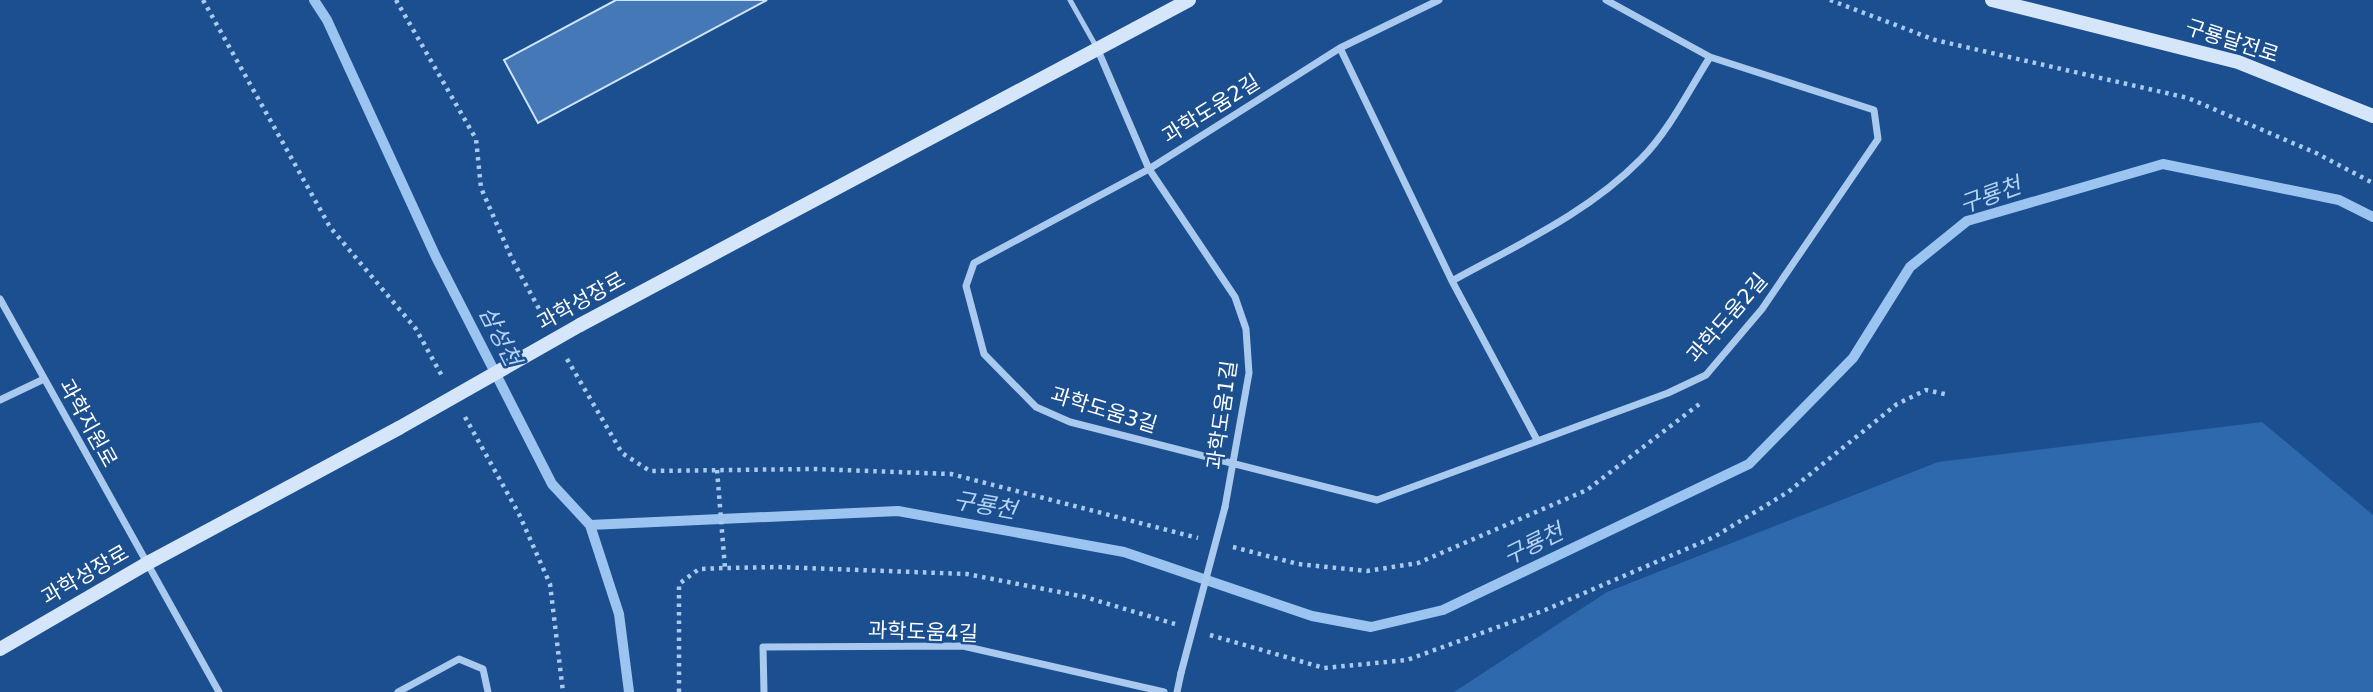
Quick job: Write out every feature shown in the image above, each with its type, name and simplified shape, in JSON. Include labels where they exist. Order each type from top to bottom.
[{"type":"street","name":"과학성장로","points":[[0,649],[146,564],[398,428],[580,325],[1189,0]]},
{"type":"street","name":"과학도움2길","points":[[1149,169],[1340,48],[1439,0]]},
{"type":"street","name":"과학도움2길","points":[[1234,465],[1377,500],[1668,393],[1706,375],[1762,309],[1878,139],[1874,110],[1710,57],[1606,0]]},
{"type":"street","name":"구룡달전로","points":[[1992,0],[2238,62],[2373,116]]},
{"type":"street","name":"과학도움1길","points":[[1097,48],[1149,169],[1234,297],[1246,329],[1249,373],[1234,465],[1177,692]]},
{"type":"street","points":[[1340,48],[1452,281],[1537,440]]},
{"type":"street","points":[[1452,281],[1571,215],[1609,188],[1643,158],[1710,57]]},
{"type":"street","name":"과학도움3길","points":[[1149,169],[974,263],[966,286],[984,354],[1036,407],[1070,422],[1234,465]]},
{"type":"street","name":"과학지원로","points":[[0,299],[219,692]]},
{"type":"street","points":[[0,400],[44,379]]},
{"type":"street","name":"과학도움4길","points":[[764,692],[763,647],[963,646],[1164,692]]},
{"type":"street","points":[[398,692],[459,659],[483,669],[488,692]]},
{"type":"lane","points":[[1070,0],[1097,48]]},
{"type":"path","points":[[203,0],[330,227],[416,329],[448,387]]},
{"type":"path","points":[[396,0],[476,139],[481,188],[512,259],[545,319]]},
{"type":"path","points":[[1830,0],[1935,40],[2188,98],[2316,153],[2373,183]]},
{"type":"path","points":[[564,355],[622,453],[650,471],[814,469],[951,474],[1205,540]]},
{"type":"path","points":[[1231,547],[1298,564],[1367,572],[1418,563],[1587,490],[1705,400],[1706,375]]},
{"type":"path","points":[[1199,632],[1324,668],[1407,660],[1545,610],[1714,537],[1788,492],[1897,404],[1926,390],[1949,395]]},
{"type":"path","points":[[461,410],[519,514],[550,584],[563,692]]},
{"type":"path","points":[[717,470],[725,568]]},
{"type":"path","points":[[679,692],[679,584],[699,569],[778,567],[967,574],[1085,597],[1186,628]]},
{"type":"shaded area","points":[[2262,422],[2373,515],[2373,692],[1454,692],[1607,592],[1938,462]]},
{"type":"building","points":[[616,0],[767,0],[538,123],[504,60]]},
{"type":"waterway","name":"삼성천","points":[[314,0],[327,20],[436,257],[552,484],[590,525],[619,614],[629,692]]},
{"type":"waterway","name":"구룡천","points":[[590,525],[898,511],[1124,552],[1312,616],[1371,627],[1443,610],[1749,464],[1853,358],[1910,267],[1967,221],[2163,164],[2339,200],[2373,217]]}]
